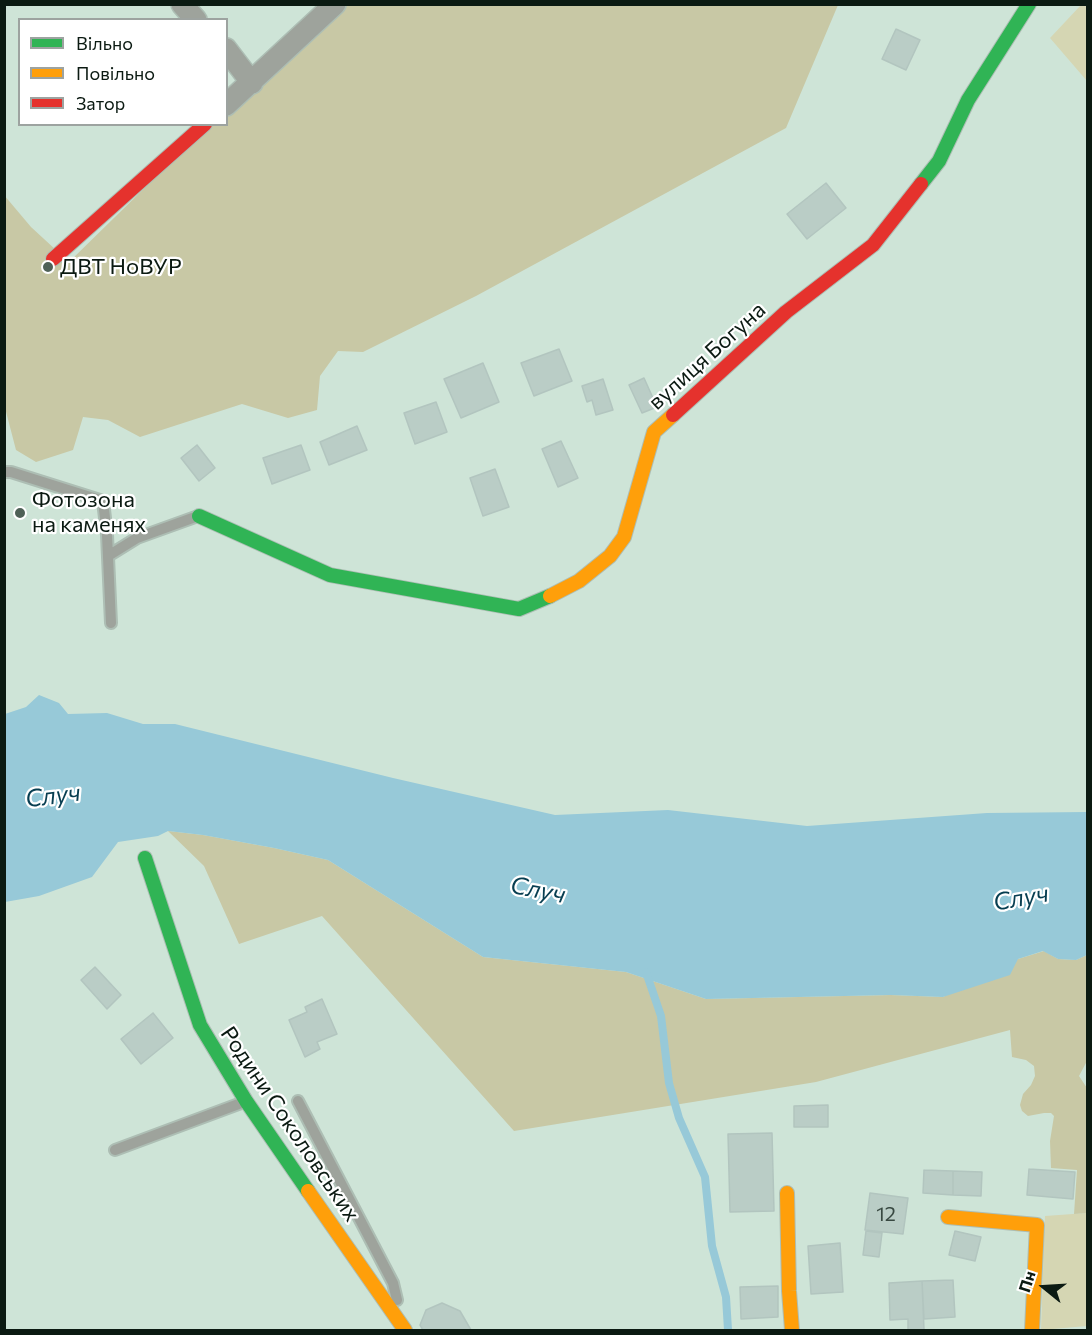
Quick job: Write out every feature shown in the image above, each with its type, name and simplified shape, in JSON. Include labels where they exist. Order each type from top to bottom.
[{"type":"street","points":[[182,4],[194,18]]},
{"type":"street","points":[[228,103],[335,4]]},
{"type":"street","name":"вулиця Богуна","points":[[199,516],[330,575],[407,590],[519,609],[541,601],[579,581],[610,556],[624,537],[654,432],[786,312],[873,245],[939,161],[968,100],[1029,4]]},
{"type":"street","points":[[228,52],[252,83]]},
{"type":"street","points":[[53,259],[203,126]]},
{"type":"street","name":"Родини Соколовських","points":[[145,858],[200,1025],[246,1101],[404,1329]]},
{"type":"street","points":[[787,1193],[792,1330]]},
{"type":"street","points":[[948,1217],[1036,1225],[1032,1330]]},
{"type":"lane","points":[[4,472],[11,472],[103,501],[111,623]]},
{"type":"lane","points":[[108,556],[137,538],[199,516]]},
{"type":"lane","points":[[115,1150],[246,1101]]},
{"type":"lane","points":[[298,1101],[393,1283],[404,1329]]},
{"type":"green space","points":[[336,5],[838,5],[786,128],[476,296],[363,352],[338,351],[320,376],[317,410],[288,418],[242,404],[140,437],[108,420],[83,417],[73,450],[36,462],[16,450],[4,404],[4,195],[31,227],[69,262],[208,126],[228,126],[228,107]]},
{"type":"green space","points":[[1081,5],[1087,5],[1087,81],[1050,38]]},
{"type":"green space","points":[[168,831],[203,835],[328,860],[483,957],[626,972],[706,999],[891,995],[943,997],[1018,959],[1044,951],[1058,959],[1076,960],[1087,955],[1087,1061],[1079,1076],[1087,1088],[1087,1213],[1074,1214],[1077,1170],[1051,1168],[1050,1141],[1054,1116],[1051,1113],[1044,1113],[1028,1116],[1022,1111],[1020,1105],[1023,1094],[1035,1076],[1034,1066],[1026,1060],[1012,1057],[1010,1030],[816,1082],[514,1131],[322,916],[239,944],[204,866]]},
{"type":"green space","points":[[1087,1213],[1087,1326],[1041,1330],[1045,1216]]},
{"type":"water","name":"Случ","points":[[39,695],[59,703],[68,714],[107,713],[143,724],[175,724],[555,815],[668,810],[807,826],[987,813],[1087,812],[1087,955],[1076,960],[1058,959],[1043,951],[1018,959],[1010,975],[943,997],[891,995],[706,999],[626,972],[483,957],[328,860],[203,835],[168,831],[158,836],[118,842],[92,877],[39,896],[5,902],[5,714],[26,707]]},
{"type":"building","points":[[896,29],[920,40],[906,70],[882,59]]},
{"type":"building","points":[[826,183],[846,208],[807,239],[787,214]]},
{"type":"building","points":[[559,349],[572,381],[534,396],[521,363]]},
{"type":"building","points":[[483,363],[499,402],[461,418],[444,379]]},
{"type":"building","points":[[644,378],[657,407],[642,413],[629,385]]},
{"type":"building","points":[[603,379],[613,410],[596,415],[592,400],[587,402],[582,386]]},
{"type":"building","points":[[436,402],[447,432],[415,444],[404,413]]},
{"type":"building","points":[[357,426],[367,450],[329,465],[320,442]]},
{"type":"building","points":[[561,441],[578,478],[558,487],[542,449]]},
{"type":"building","points":[[197,445],[215,468],[199,481],[181,458]]},
{"type":"building","points":[[301,445],[310,470],[272,484],[263,458]]},
{"type":"building","points":[[495,469],[509,507],[483,516],[470,478]]},
{"type":"building","points":[[95,967],[121,995],[107,1009],[81,980]]},
{"type":"building","points":[[322,999],[337,1034],[317,1042],[320,1049],[305,1057],[289,1020],[307,1012],[305,1007]]},
{"type":"building","points":[[153,1013],[173,1038],[141,1064],[121,1039]]},
{"type":"building","points":[[828,1105],[828,1127],[794,1127],[794,1106]]},
{"type":"building","points":[[772,1133],[774,1211],[730,1212],[728,1134]]},
{"type":"building","points":[[1029,1169],[1075,1172],[1073,1199],[1027,1195]]},
{"type":"building","points":[[924,1170],[953,1171],[953,1195],[923,1193]]},
{"type":"building","points":[[953,1171],[982,1172],[981,1196],[953,1195]]},
{"type":"building","points":[[870,1193],[908,1198],[903,1234],[865,1230]]},
{"type":"building","points":[[866,1231],[882,1233],[879,1257],[863,1255]]},
{"type":"building","points":[[955,1231],[981,1237],[975,1261],[949,1255]]},
{"type":"building","points":[[840,1243],[843,1292],[811,1294],[808,1246]]},
{"type":"building","points":[[953,1280],[955,1317],[924,1319],[922,1281]]},
{"type":"building","points":[[922,1281],[924,1330],[908,1330],[908,1319],[890,1320],[889,1283]]},
{"type":"building","points":[[778,1286],[778,1317],[741,1319],[740,1287]]},
{"type":"building","points":[[442,1303],[460,1311],[471,1330],[423,1330],[420,1325],[426,1310]]},
{"type":"waterway","points":[[646,972],[661,1016],[669,1083],[679,1118],[705,1177],[712,1246],[726,1297],[728,1330]]},
{"type":"traffic: fast","points":[[921,184],[939,161],[968,100],[1029,4]]},
{"type":"traffic: fast","points":[[199,516],[330,575],[519,609],[550,596]]},
{"type":"traffic: fast","points":[[145,858],[200,1025],[246,1101],[308,1191]]},
{"type":"traffic: slow","points":[[550,596],[579,581],[610,556],[624,537],[654,432],[673,415]]},
{"type":"traffic: slow","points":[[308,1191],[405,1330]]},
{"type":"traffic: slow","points":[[787,1193],[792,1330]]},
{"type":"traffic: slow","points":[[948,1217],[1037,1225],[1032,1330]]},
{"type":"traffic: jam","points":[[53,259],[203,126]]},
{"type":"traffic: jam","points":[[673,415],[786,312],[873,245],[921,184]]},
{"type":"place","name":"ДВТ НоВУР","points":[[48,267]]},
{"type":"place","name":"Фотозона на каменях","points":[[20,513]]}]
